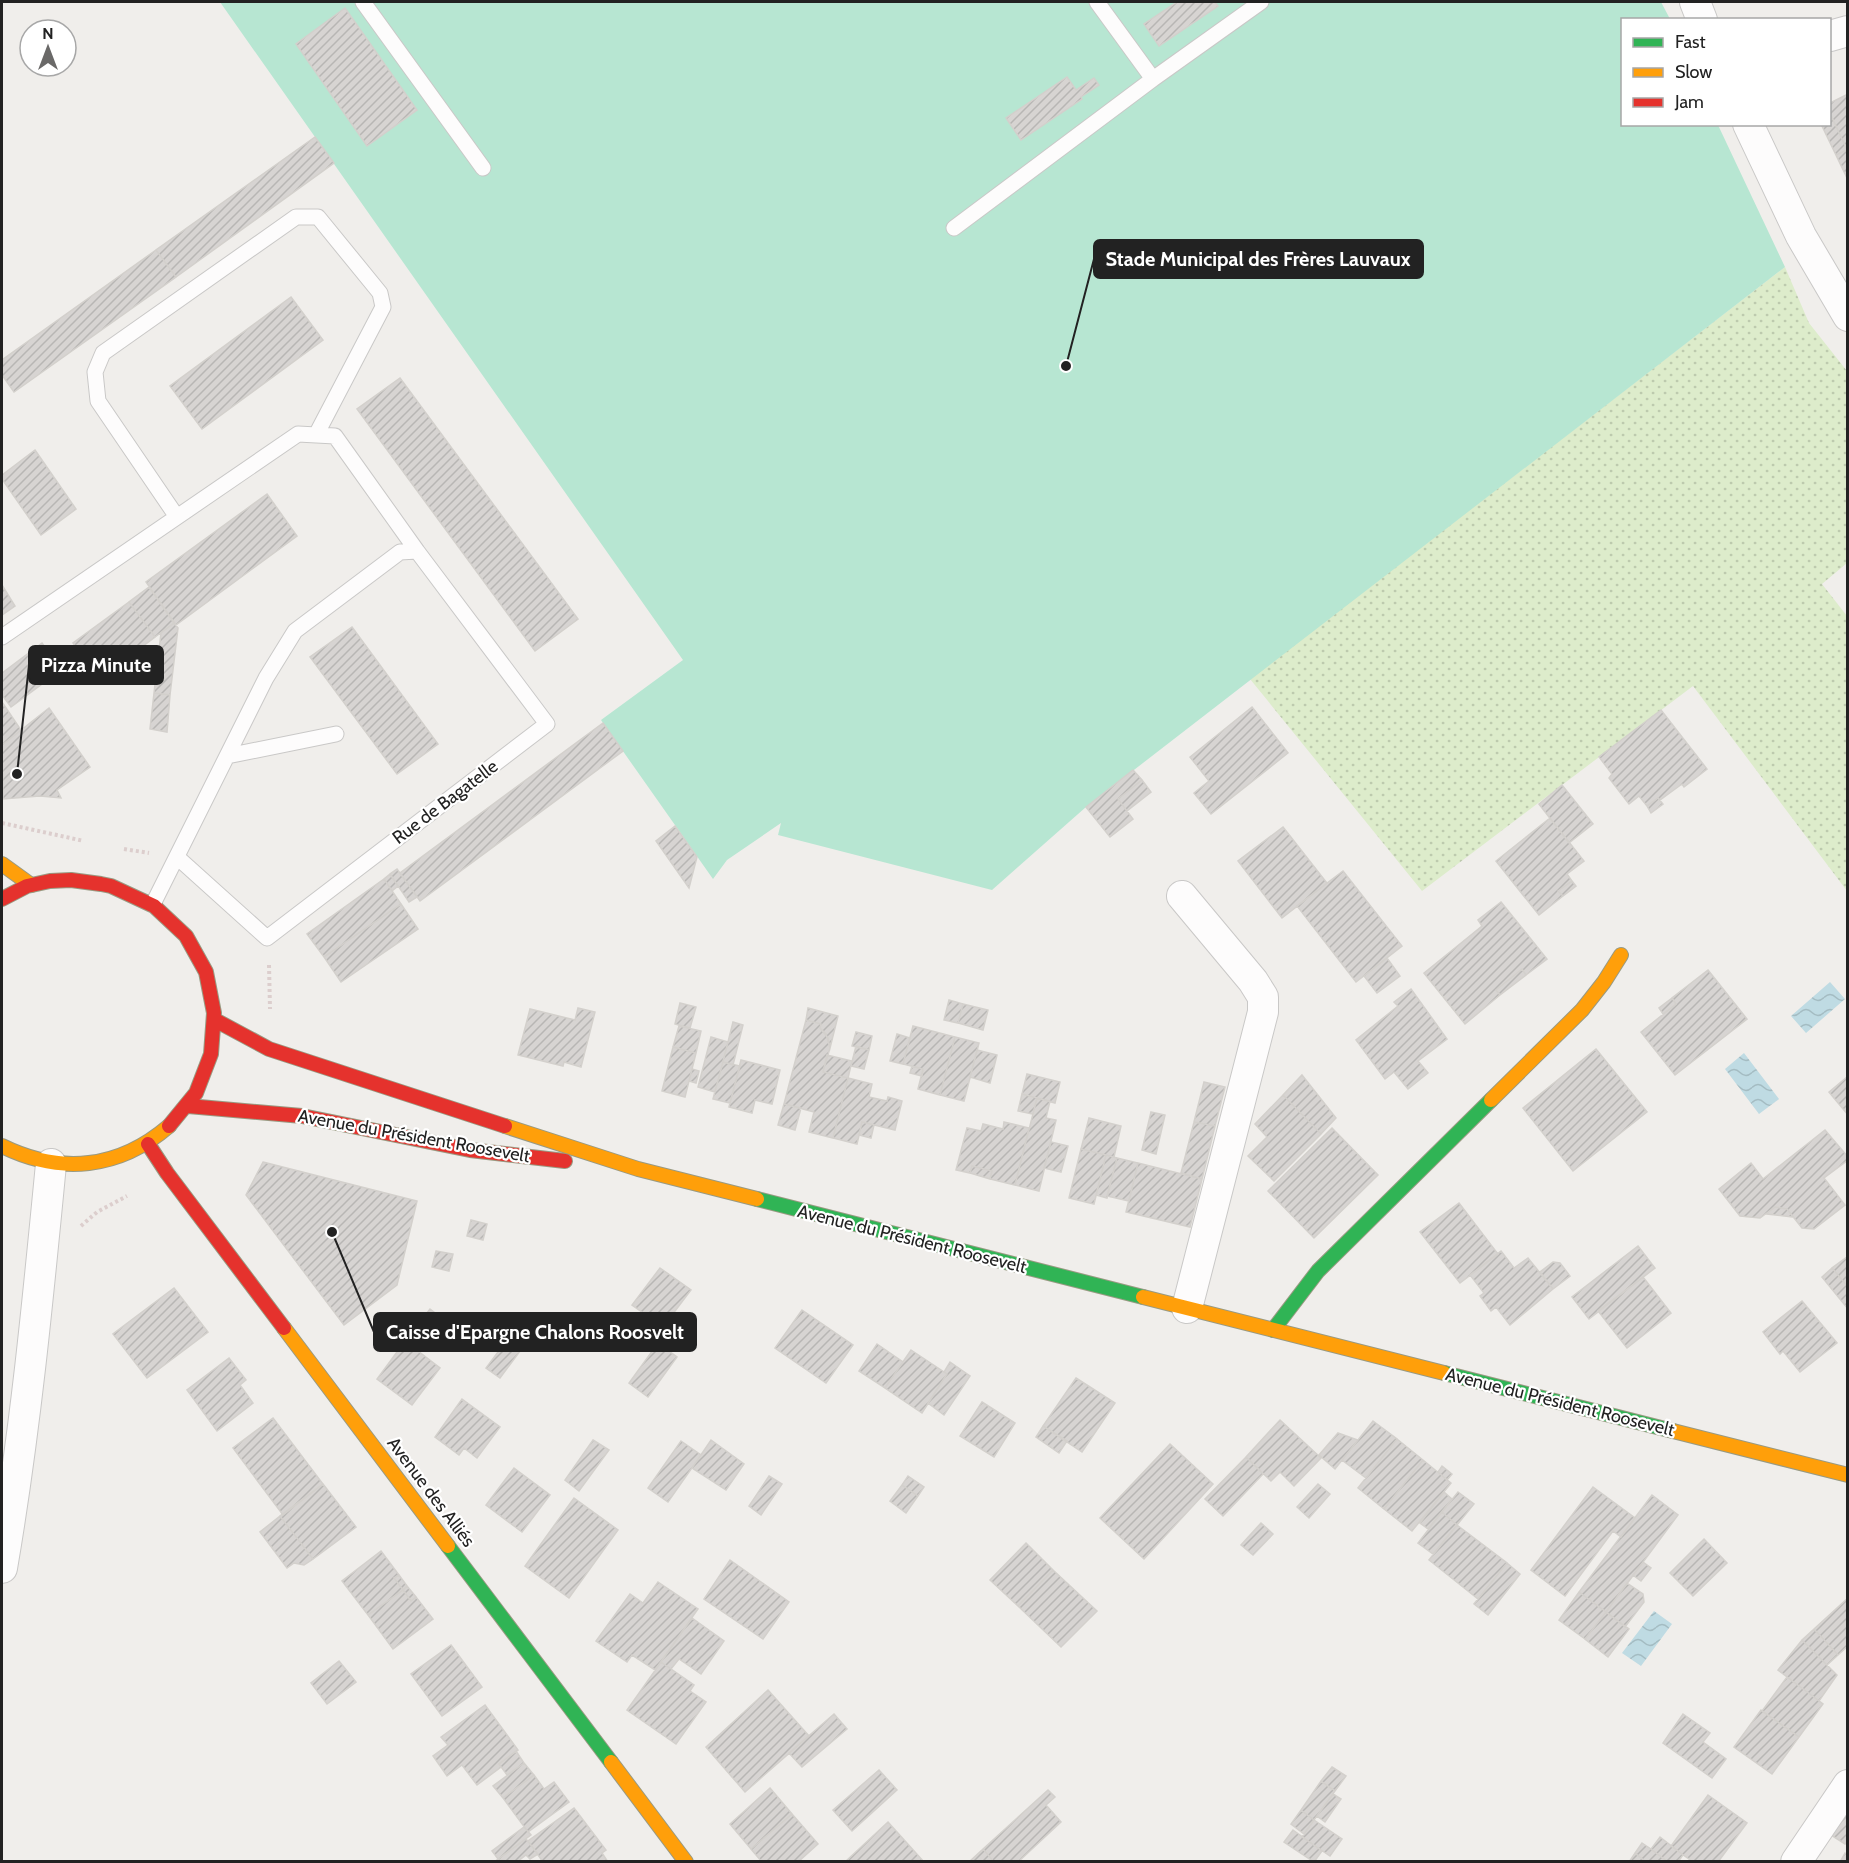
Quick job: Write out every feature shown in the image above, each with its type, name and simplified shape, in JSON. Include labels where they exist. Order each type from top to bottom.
[{"type":"main road","points":[[2,864],[31,885]]},
{"type":"main road","points":[[2,899],[31,885],[62,880],[94,881],[125,890],[153,904],[174,922],[191,944],[204,967],[212,993],[215,1020],[212,1051],[203,1080],[188,1107],[170,1127],[148,1144],[110,1161],[65,1166],[17,1155],[2,1146]]},
{"type":"main road","points":[[1273,1330],[1318,1272],[1582,1010],[1621,955]]},
{"type":"main road","name":"Avenue du Président Roosevelt","points":[[215,1020],[269,1050],[638,1169],[1848,1475]]},
{"type":"main road","name":"Avenue du Président Roosevelt","points":[[188,1107],[302,1116],[470,1150],[638,1169]]},
{"type":"main road","name":"Avenue des Alliés","points":[[148,1144],[167,1173],[686,1862]]},
{"type":"street","points":[[1695,2],[1701,18]]},
{"type":"street","points":[[1831,36],[1848,31]]},
{"type":"street","points":[[1749,126],[1801,236],[1848,316]]},
{"type":"street","points":[[1182,896],[1253,981],[1263,997],[1263,1012],[1187,1308]]},
{"type":"street","points":[[2,1568],[34,1342],[51,1164]]},
{"type":"street","points":[[1796,1862],[1848,1785]]},
{"type":"lane","points":[[363,2],[483,168]]},
{"type":"lane","points":[[1097,2],[1153,79]]},
{"type":"lane","points":[[954,228],[1153,79],[1261,2]]},
{"type":"lane","points":[[2,637],[177,517],[298,434],[316,435],[383,307],[380,293],[318,216],[296,216],[103,353],[95,372],[98,401],[177,517]]},
{"type":"lane","name":"Rue de Bagatelle","points":[[177,857],[267,938],[547,724],[417,551],[335,436],[316,435]]},
{"type":"lane","points":[[153,904],[266,678],[295,631],[400,552],[417,551]]},
{"type":"lane","points":[[227,756],[336,734]]},
{"type":"green space","points":[[220,2],[1661,2],[1669,18],[1621,18],[1621,126],[1718,126],[1785,267],[1086,807],[992,890],[778,835],[781,823],[727,860],[713,879],[601,720],[683,660]]},
{"type":"green space","points":[[1785,267],[1809,323],[1847,371],[1847,563],[1822,584],[1847,616],[1847,891],[1693,686],[1422,891],[1250,679]]},
{"type":"water","points":[[1830,982],[1845,999],[1806,1033],[1791,1016]]},
{"type":"water","points":[[1744,1053],[1779,1099],[1759,1114],[1725,1069]]},
{"type":"water","points":[[1654,1611],[1672,1624],[1641,1666],[1622,1653]]},
{"type":"building","points":[[1177,2],[1215,2],[1218,6],[1159,46],[1144,24]]},
{"type":"building","points":[[345,8],[417,110],[367,146],[296,44]]},
{"type":"building","points":[[1067,77],[1076,90],[1094,78],[1099,85],[1021,140],[1006,118]]},
{"type":"building","points":[[1848,94],[1848,178],[1836,155],[1847,150],[1831,115],[1831,102]]},
{"type":"building","points":[[1831,115],[1847,150],[1836,155],[1822,126],[1831,126]]},
{"type":"building","points":[[315,137],[334,163],[176,277],[156,250]]},
{"type":"building","points":[[156,250],[176,277],[14,392],[2,375],[2,360]]},
{"type":"building","points":[[291,297],[323,340],[202,429],[170,386]]},
{"type":"building","points":[[400,378],[578,619],[535,651],[357,409]]},
{"type":"building","points":[[35,450],[76,509],[41,535],[2,479],[2,475]]},
{"type":"building","points":[[267,494],[297,536],[176,625],[146,582]]},
{"type":"building","points":[[2,585],[15,606],[2,615]]},
{"type":"building","points":[[149,587],[174,623],[155,637],[129,602]]},
{"type":"building","points":[[129,602],[155,637],[99,679],[73,643]]},
{"type":"building","points":[[174,623],[178,628],[170,695],[154,693],[161,633]]},
{"type":"building","points":[[352,627],[438,744],[397,774],[310,657]]},
{"type":"building","points":[[42,643],[61,670],[11,707],[2,695],[2,673]]},
{"type":"building","points":[[154,693],[170,695],[167,732],[150,729]]},
{"type":"building","points":[[2,702],[21,730],[2,745]]},
{"type":"building","points":[[1252,707],[1288,753],[1211,814],[1194,793],[1209,781],[1190,757]]},
{"type":"building","points":[[49,708],[90,767],[57,790],[61,798],[40,796],[3,799],[2,745]]},
{"type":"building","points":[[1661,710],[1707,769],[1684,787],[1682,784],[1660,800],[1658,798],[1647,806],[1639,796],[1629,804],[1609,778],[1612,774],[1599,757]]},
{"type":"building","points":[[603,723],[623,751],[420,901],[400,873]]},
{"type":"building","points":[[1133,770],[1142,780],[1118,799],[1133,819],[1110,837],[1086,807]]},
{"type":"building","points":[[1142,780],[1151,792],[1127,811],[1118,799]]},
{"type":"building","points":[[1562,785],[1593,824],[1569,843],[1539,804]]},
{"type":"building","points":[[1658,798],[1663,804],[1651,813],[1647,806]]},
{"type":"building","points":[[1550,818],[1584,861],[1567,874],[1572,881],[1558,891],[1563,896],[1539,915],[1496,861]]},
{"type":"building","points":[[675,826],[697,857],[689,888],[656,841]]},
{"type":"building","points":[[1283,827],[1327,883],[1282,918],[1238,861]]},
{"type":"building","points":[[397,869],[417,897],[409,902],[390,874]]},
{"type":"building","points":[[1343,871],[1402,946],[1356,982],[1297,906]]},
{"type":"building","points":[[390,874],[398,886],[392,891],[384,879]]},
{"type":"building","points":[[384,879],[401,904],[324,957],[307,934]]},
{"type":"building","points":[[1572,881],[1576,886],[1563,896],[1558,891]]},
{"type":"building","points":[[1501,902],[1547,959],[1526,975],[1522,969],[1496,990],[1500,995],[1465,1024],[1424,973],[1482,926],[1478,920]]},
{"type":"building","points":[[401,904],[418,929],[341,982],[324,957]]},
{"type":"building","points":[[1387,958],[1400,976],[1377,993],[1364,976]]},
{"type":"building","points":[[1522,969],[1526,975],[1500,995],[1496,990]]},
{"type":"building","points":[[1708,970],[1747,1019],[1675,1075],[1641,1032],[1676,1004],[1672,998]]},
{"type":"building","points":[[1411,989],[1447,1039],[1418,1061],[1428,1073],[1408,1089],[1394,1072],[1385,1079],[1356,1040],[1398,1006],[1394,1002]]},
{"type":"building","points":[[1672,998],[1676,1004],[1663,1014],[1659,1008]]},
{"type":"building","points":[[949,1000],[963,1004],[958,1023],[944,1020]]},
{"type":"building","points":[[680,1003],[696,1007],[690,1028],[675,1024]]},
{"type":"building","points":[[963,1004],[988,1010],[983,1030],[958,1023]]},
{"type":"building","points":[[578,1008],[595,1012],[581,1067],[564,1062],[563,1066],[518,1055],[530,1009],[575,1020]]},
{"type":"building","points":[[808,1008],[838,1016],[830,1048],[826,1034],[820,1028],[821,1024],[806,1020]]},
{"type":"building","points":[[806,1020],[821,1024],[820,1028],[828,1038],[830,1048],[823,1072],[848,1078],[833,1138],[809,1132],[814,1112],[784,1104]]},
{"type":"building","points":[[733,1022],[743,1025],[733,1065],[723,1062]]},
{"type":"building","points":[[679,1026],[701,1031],[696,1053],[673,1047]]},
{"type":"building","points":[[913,1026],[955,1037],[940,1095],[918,1089],[923,1069],[903,1064]]},
{"type":"building","points":[[856,1032],[872,1036],[869,1050],[852,1046]]},
{"type":"building","points":[[897,1034],[910,1038],[903,1064],[890,1061]]},
{"type":"building","points":[[711,1037],[728,1042],[715,1092],[698,1087]]},
{"type":"building","points":[[955,1037],[979,1043],[964,1101],[940,1095]]},
{"type":"building","points":[[856,1046],[869,1050],[864,1069],[851,1066]]},
{"type":"building","points":[[673,1047],[696,1053],[685,1097],[662,1091]]},
{"type":"building","points":[[1596,1049],[1647,1112],[1573,1171],[1523,1108]]},
{"type":"building","points":[[977,1050],[997,1055],[990,1083],[970,1077]]},
{"type":"building","points":[[827,1055],[852,1061],[848,1078],[823,1072]]},
{"type":"building","points":[[741,1060],[780,1070],[772,1104],[755,1100],[752,1113],[729,1107]]},
{"type":"building","points":[[723,1062],[740,1066],[730,1103],[713,1099]]},
{"type":"building","points":[[912,1066],[923,1069],[922,1076],[910,1073]]},
{"type":"building","points":[[692,1069],[699,1071],[696,1083],[689,1081]]},
{"type":"building","points":[[1027,1074],[1060,1082],[1055,1103],[1022,1094]]},
{"type":"building","points":[[1302,1075],[1336,1118],[1321,1134],[1283,1095]]},
{"type":"building","points":[[1848,1077],[1848,1115],[1829,1092]]},
{"type":"building","points":[[848,1078],[872,1084],[869,1097],[887,1101],[888,1097],[902,1101],[895,1130],[862,1122],[857,1144],[833,1138]]},
{"type":"building","points":[[1204,1082],[1225,1087],[1215,1126],[1194,1122]]},
{"type":"building","points":[[1022,1094],[1037,1098],[1033,1114],[1018,1111]]},
{"type":"building","points":[[1283,1095],[1321,1134],[1274,1181],[1248,1156],[1267,1137],[1255,1124]]},
{"type":"building","points":[[1037,1098],[1050,1101],[1046,1118],[1056,1120],[1039,1191],[1015,1185]]},
{"type":"building","points":[[784,1104],[801,1108],[795,1130],[778,1125]]},
{"type":"building","points":[[1151,1112],[1165,1115],[1156,1154],[1142,1150]]},
{"type":"building","points":[[1089,1118],[1121,1126],[1114,1157],[1081,1149]]},
{"type":"building","points":[[862,1122],[874,1125],[871,1138],[859,1135]]},
{"type":"building","points":[[1004,1122],[1029,1128],[1015,1185],[990,1179],[992,1171],[972,1166],[970,1173],[956,1170],[967,1128],[981,1131],[983,1124],[1003,1129]]},
{"type":"building","points":[[1194,1122],[1215,1126],[1202,1179],[1181,1173]]},
{"type":"building","points":[[1332,1128],[1378,1175],[1314,1238],[1268,1191]]},
{"type":"building","points":[[1825,1130],[1848,1157],[1848,1160],[1824,1178],[1845,1205],[1814,1229],[1802,1228],[1787,1209],[1775,1207],[1760,1218],[1740,1216],[1719,1189],[1751,1163],[1763,1179]]},
{"type":"building","points":[[1051,1142],[1068,1146],[1061,1172],[1044,1168]]},
{"type":"building","points":[[1081,1149],[1106,1155],[1094,1204],[1069,1198]]},
{"type":"building","points":[[1106,1155],[1117,1158],[1107,1198],[1096,1195]]},
{"type":"building","points":[[1117,1158],[1138,1163],[1129,1201],[1107,1196]]},
{"type":"building","points":[[263,1162],[417,1201],[397,1285],[344,1325],[246,1195]]},
{"type":"building","points":[[1138,1163],[1202,1179],[1190,1227],[1126,1212]]},
{"type":"building","points":[[972,1166],[992,1171],[990,1179],[970,1173]]},
{"type":"building","points":[[1459,1203],[1498,1254],[1460,1283],[1420,1232]]},
{"type":"building","points":[[1775,1207],[1787,1209],[1793,1217],[1766,1214]]},
{"type":"building","points":[[471,1220],[487,1224],[483,1240],[467,1236]]},
{"type":"building","points":[[1638,1246],[1655,1268],[1589,1319],[1572,1297]]},
{"type":"building","points":[[436,1251],[453,1254],[449,1271],[432,1267]]},
{"type":"building","points":[[1501,1251],[1514,1268],[1528,1258],[1553,1289],[1510,1325],[1496,1307],[1491,1311],[1480,1296],[1484,1293],[1470,1275]]},
{"type":"building","points":[[1848,1258],[1848,1287],[1832,1268]]},
{"type":"building","points":[[1553,1262],[1560,1263],[1570,1276],[1553,1289],[1540,1272]]},
{"type":"building","points":[[660,1268],[691,1290],[663,1327],[632,1305]]},
{"type":"building","points":[[1832,1268],[1848,1287],[1848,1309],[1822,1277]]},
{"type":"building","points":[[1643,1277],[1671,1313],[1627,1348],[1598,1311]]},
{"type":"building","points":[[174,1288],[208,1332],[147,1378],[113,1334]]},
{"type":"building","points":[[1802,1301],[1837,1343],[1800,1372],[1783,1351],[1780,1354],[1763,1332]]},
{"type":"building","points":[[430,1309],[443,1319],[418,1351],[405,1341]]},
{"type":"building","points":[[802,1310],[853,1345],[826,1383],[775,1348]]},
{"type":"building","points":[[524,1317],[538,1327],[500,1378],[486,1368]]},
{"type":"building","points":[[405,1341],[440,1368],[412,1405],[377,1379]]},
{"type":"building","points":[[658,1343],[677,1357],[648,1397],[629,1383]]},
{"type":"building","points":[[877,1344],[903,1362],[885,1388],[859,1371]]},
{"type":"building","points":[[911,1350],[947,1374],[922,1413],[885,1388]]},
{"type":"building","points":[[229,1358],[246,1380],[240,1385],[253,1403],[217,1431],[187,1390]]},
{"type":"building","points":[[950,1362],[970,1376],[944,1415],[928,1403],[947,1374],[944,1372]]},
{"type":"building","points":[[1076,1378],[1115,1403],[1082,1452],[1043,1426]]},
{"type":"building","points":[[462,1399],[500,1427],[477,1458],[464,1448],[459,1455],[435,1437]]},
{"type":"building","points":[[982,1402],[1015,1423],[994,1457],[960,1436]]},
{"type":"building","points":[[273,1418],[323,1484],[283,1515],[233,1448]]},
{"type":"building","points":[[1280,1420],[1321,1458],[1294,1486],[1280,1472],[1271,1481],[1246,1457]]},
{"type":"building","points":[[1373,1421],[1397,1439],[1366,1478],[1342,1460]]},
{"type":"building","points":[[1043,1426],[1067,1441],[1059,1453],[1036,1437]]},
{"type":"building","points":[[1338,1433],[1358,1440],[1335,1469],[1319,1455]]},
{"type":"building","points":[[1397,1439],[1423,1460],[1384,1509],[1358,1488]]},
{"type":"building","points":[[593,1440],[609,1450],[579,1491],[565,1480]]},
{"type":"building","points":[[711,1440],[744,1464],[726,1490],[692,1468]]},
{"type":"building","points":[[681,1441],[701,1455],[668,1502],[648,1488]]},
{"type":"building","points":[[1170,1444],[1213,1484],[1144,1559],[1100,1518]]},
{"type":"building","points":[[1246,1457],[1263,1474],[1223,1516],[1205,1499]]},
{"type":"building","points":[[1423,1460],[1451,1483],[1412,1531],[1384,1509]]},
{"type":"building","points":[[1442,1466],[1452,1474],[1447,1480],[1438,1472]]},
{"type":"building","points":[[514,1468],[550,1495],[522,1532],[486,1505]]},
{"type":"building","points":[[769,1476],[782,1484],[761,1515],[749,1506]]},
{"type":"building","points":[[908,1476],[924,1487],[918,1496],[902,1485]]},
{"type":"building","points":[[323,1484],[356,1527],[313,1559],[280,1516]]},
{"type":"building","points":[[1318,1484],[1330,1494],[1309,1518],[1297,1507]]},
{"type":"building","points":[[902,1485],[918,1496],[906,1513],[890,1501]]},
{"type":"building","points":[[1593,1487],[1635,1518],[1621,1537],[1613,1531],[1565,1596],[1531,1570]]},
{"type":"building","points":[[1444,1492],[1452,1499],[1428,1529],[1420,1523]]},
{"type":"building","points":[[1458,1492],[1474,1504],[1457,1525],[1442,1512]]},
{"type":"building","points":[[1652,1495],[1678,1515],[1606,1612],[1579,1592]]},
{"type":"building","points":[[574,1498],[618,1530],[569,1598],[525,1566]]},
{"type":"building","points":[[1442,1512],[1457,1525],[1433,1554],[1418,1543]]},
{"type":"building","points":[[280,1516],[313,1559],[304,1565],[294,1563],[287,1568],[260,1532]]},
{"type":"building","points":[[1261,1523],[1273,1534],[1253,1555],[1241,1545]]},
{"type":"building","points":[[1457,1525],[1507,1563],[1478,1599],[1429,1560]]},
{"type":"building","points":[[1704,1539],[1727,1563],[1693,1596],[1670,1573]]},
{"type":"building","points":[[1026,1543],[1053,1570],[1018,1606],[990,1580]]},
{"type":"building","points":[[381,1551],[399,1575],[394,1578],[403,1590],[368,1615],[342,1581]]},
{"type":"building","points":[[730,1560],[789,1602],[763,1639],[704,1599]]},
{"type":"building","points":[[1643,1562],[1651,1568],[1641,1581],[1633,1575]]},
{"type":"building","points":[[1507,1563],[1520,1574],[1488,1615],[1474,1604]]},
{"type":"building","points":[[1053,1570],[1097,1611],[1061,1647],[1018,1606]]},
{"type":"building","points":[[399,1575],[407,1586],[403,1590],[394,1578]]},
{"type":"building","points":[[658,1582],[698,1609],[655,1670],[632,1655],[627,1662],[596,1641],[630,1594],[643,1603]]},
{"type":"building","points":[[1627,1583],[1643,1594],[1644,1602],[1625,1627],[1606,1612]]},
{"type":"building","points":[[407,1586],[416,1597],[411,1601],[403,1590]]},
{"type":"building","points":[[403,1590],[411,1601],[416,1597],[433,1619],[393,1649],[368,1615]]},
{"type":"building","points":[[1579,1592],[1606,1612],[1585,1639],[1559,1620]]},
{"type":"building","points":[[1848,1598],[1848,1646],[1838,1655],[1814,1629]]},
{"type":"building","points":[[1606,1612],[1629,1629],[1608,1657],[1585,1639]]},
{"type":"building","points":[[692,1618],[724,1641],[701,1674],[679,1659],[671,1669],[661,1662]]},
{"type":"building","points":[[1814,1629],[1838,1655],[1827,1665],[1802,1640]]},
{"type":"building","points":[[1802,1640],[1837,1675],[1819,1701],[1778,1670]]},
{"type":"building","points":[[451,1645],[482,1687],[442,1716],[411,1674]]},
{"type":"building","points":[[339,1661],[356,1682],[327,1704],[311,1683]]},
{"type":"building","points":[[661,1662],[694,1685],[690,1691],[706,1702],[676,1744],[627,1710]]},
{"type":"building","points":[[1787,1677],[1823,1704],[1799,1737],[1762,1711]]},
{"type":"building","points":[[768,1690],[809,1736],[745,1792],[706,1747]]},
{"type":"building","points":[[485,1705],[518,1750],[499,1764],[501,1767],[477,1785],[462,1765],[447,1776],[433,1756],[448,1745],[441,1737]]},
{"type":"building","points":[[1761,1710],[1799,1737],[1772,1774],[1734,1747]]},
{"type":"building","points":[[834,1714],[847,1729],[802,1767],[789,1753]]},
{"type":"building","points":[[1683,1714],[1710,1733],[1703,1742],[1726,1759],[1712,1778],[1663,1743]]},
{"type":"building","points":[[516,1751],[524,1763],[507,1775],[499,1764]]},
{"type":"building","points":[[524,1763],[534,1775],[503,1798],[493,1786]]},
{"type":"building","points":[[1332,1767],[1346,1776],[1335,1791],[1321,1781]]},
{"type":"building","points":[[879,1770],[897,1790],[852,1831],[833,1810]]},
{"type":"building","points":[[534,1775],[544,1789],[554,1782],[569,1802],[528,1832],[503,1798]]},
{"type":"building","points":[[1321,1781],[1335,1791],[1314,1820],[1301,1810]]},
{"type":"building","points":[[770,1788],[792,1814],[751,1849],[730,1824]]},
{"type":"building","points":[[1048,1790],[1055,1797],[1046,1805],[1061,1822],[1018,1862],[994,1862],[983,1849]]},
{"type":"building","points":[[1333,1794],[1341,1799],[1325,1822],[1317,1816]]},
{"type":"building","points":[[1708,1795],[1747,1823],[1718,1862],[1693,1862],[1671,1846]]},
{"type":"building","points":[[574,1808],[606,1850],[602,1853],[608,1862],[543,1862],[528,1841]]},
{"type":"building","points":[[1301,1810],[1314,1820],[1304,1834],[1291,1824]]},
{"type":"building","points":[[1848,1810],[1848,1841],[1845,1844],[1831,1835]]},
{"type":"building","points":[[792,1814],[818,1844],[798,1862],[762,1862],[751,1849]]},
{"type":"building","points":[[1314,1820],[1342,1839],[1330,1856],[1302,1837]]},
{"type":"building","points":[[888,1822],[924,1862],[845,1862]]},
{"type":"building","points":[[524,1827],[531,1835],[498,1859],[492,1851]]},
{"type":"building","points":[[1293,1830],[1322,1851],[1314,1862],[1284,1842]]},
{"type":"building","points":[[1660,1837],[1683,1855],[1678,1862],[1668,1862],[1651,1849]]},
{"type":"building","points":[[526,1839],[538,1854],[530,1859],[526,1855],[517,1862],[497,1860]]},
{"type":"building","points":[[1642,1843],[1668,1862],[1646,1862],[1635,1853]]},
{"type":"building","points":[[983,1849],[994,1862],[969,1862]]},
{"type":"building","points":[[1635,1853],[1646,1862],[1629,1862]]},
{"type":"building","points":[[1845,1853],[1848,1855],[1848,1862],[1840,1862]]},
{"type":"traffic: fast","points":[[1273,1330],[1318,1271],[1491,1100]]},
{"type":"traffic: fast","points":[[757,1199],[1143,1297]]},
{"type":"traffic: fast","points":[[1444,1373],[1673,1431]]},
{"type":"traffic: fast","points":[[448,1546],[611,1762]]},
{"type":"traffic: slow","points":[[2,864],[31,885]]},
{"type":"traffic: slow","points":[[1491,1100],[1582,1010],[1621,955]]},
{"type":"traffic: slow","points":[[2,1146],[46,1161],[68,1164],[89,1163],[110,1159],[130,1151],[169,1126]]},
{"type":"traffic: slow","points":[[505,1126],[638,1169],[757,1199]]},
{"type":"traffic: slow","points":[[1143,1297],[1444,1373]]},
{"type":"traffic: slow","points":[[284,1328],[448,1546]]},
{"type":"traffic: slow","points":[[1673,1431],[1848,1475]]},
{"type":"traffic: slow","points":[[611,1762],[686,1862]]},
{"type":"traffic: jam","points":[[2,899],[27,886],[50,881],[71,880],[111,886],[154,906],[186,936],[206,972],[214,1013],[211,1054],[196,1093],[169,1126]]},
{"type":"traffic: jam","points":[[215,1020],[269,1049],[505,1126]]},
{"type":"traffic: jam","points":[[188,1106],[302,1116],[470,1150],[565,1161]]},
{"type":"traffic: jam","points":[[148,1144],[167,1173],[284,1328]]},
{"type":"place","name":"Stade Municipal des Frères Lauvaux","points":[[1066,366]]},
{"type":"place","name":"Pizza Minute","points":[[17,774]]},
{"type":"place","name":"Caisse d'Epargne Chalons Roosvelt","points":[[332,1232]]}]
